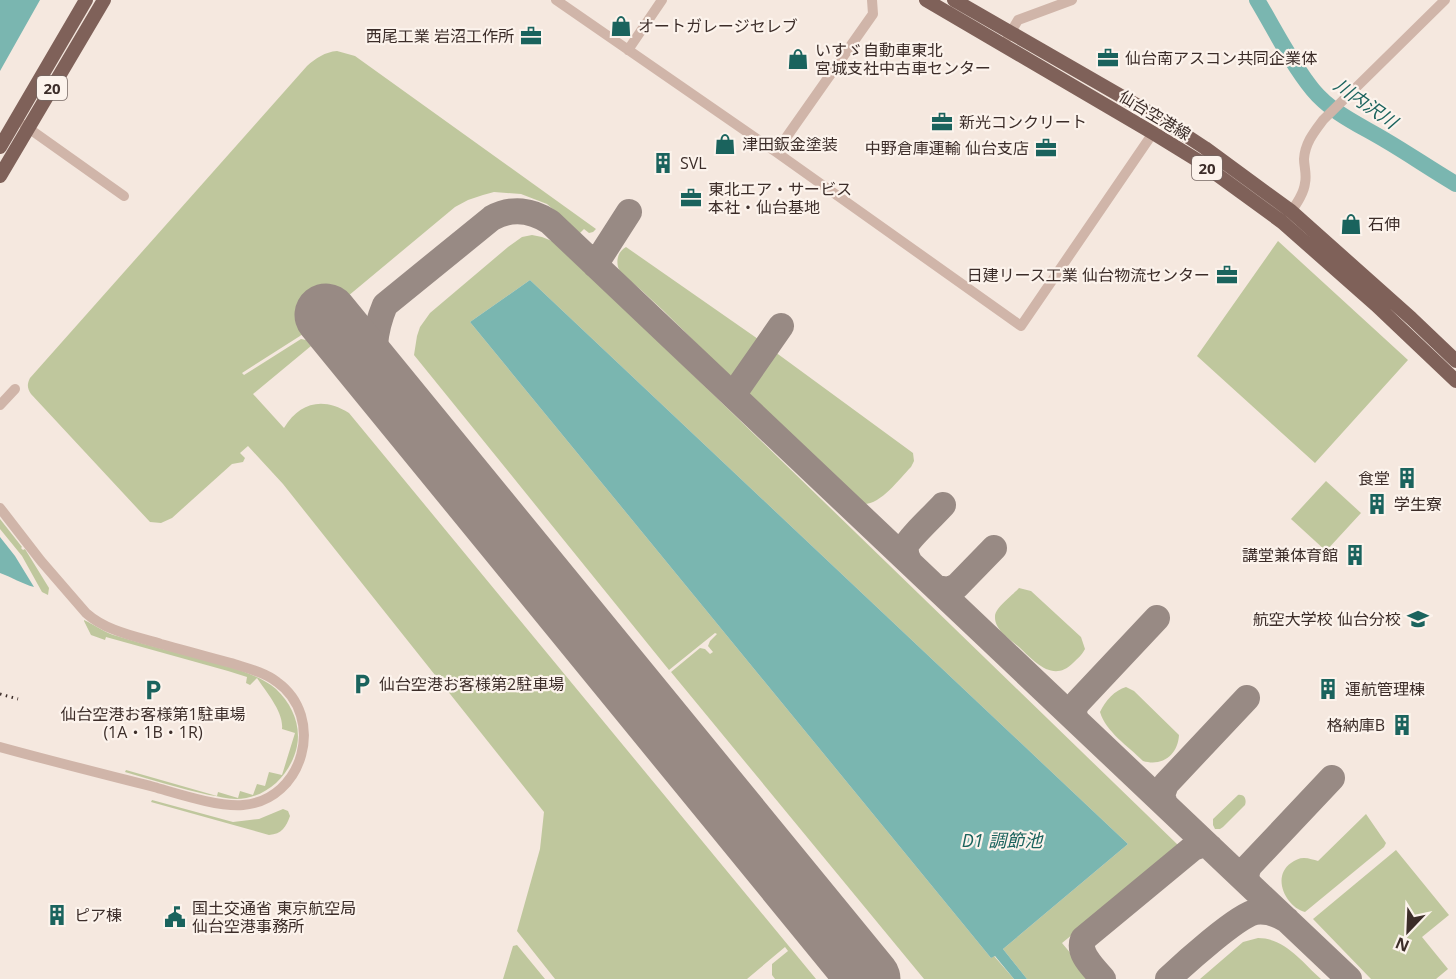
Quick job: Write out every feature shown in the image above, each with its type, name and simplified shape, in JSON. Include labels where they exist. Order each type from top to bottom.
[{"type":"main road","name":"20","points":[[0,147],[86,0]]},
{"type":"main road","name":"20","points":[[0,176],[104,0]]},
{"type":"main road","name":"仙台空港線","points":[[926,0],[1154,133],[1287,217],[1456,381]]},
{"type":"main road","name":"仙台空港線","points":[[954,0],[1161,119],[1205,148],[1411,318],[1456,361]]},
{"type":"street","points":[[556,0],[776,152],[1021,326],[1154,133]]},
{"type":"street","points":[[628,50],[662,0]]},
{"type":"street","points":[[776,152],[873,14],[872,0]]},
{"type":"street","points":[[1003,45],[1018,20],[1072,0]]},
{"type":"street","points":[[1287,217],[1306,182],[1304,157],[1312,133],[1445,0]]},
{"type":"street","points":[[15,120],[124,196]]},
{"type":"street","points":[[0,405],[15,389]]},
{"type":"street","points":[[0,508],[41,561],[93,620],[117,632],[243,667],[277,682],[286,689],[294,701],[300,715],[304,744],[297,767],[283,787],[257,802],[243,805],[223,804],[172,792],[0,747]]},
{"type":"green space","points":[[337,51],[355,56],[596,229],[589,233],[584,229],[580,233],[547,204],[521,194],[494,192],[468,200],[455,207],[300,336],[242,373],[244,375],[301,339],[306,340],[311,346],[253,394],[284,428],[297,412],[313,405],[330,405],[349,413],[816,979],[775,979],[772,975],[772,964],[788,951],[785,947],[747,979],[555,979],[517,931],[540,849],[544,812],[283,484],[248,446],[240,453],[245,458],[243,462],[232,464],[172,518],[161,523],[150,522],[31,394],[28,386],[30,378],[307,66],[321,56]]},
{"type":"green space","points":[[532,235],[552,241],[1178,845],[1176,850],[1062,943],[1092,979],[1027,979],[1003,949],[1128,844],[530,280],[470,322],[991,958],[994,956],[1014,979],[924,979],[671,672],[700,648],[710,654],[713,652],[708,646],[717,634],[715,633],[669,670],[414,355],[420,327],[430,313],[508,247],[522,237]]},
{"type":"green space","points":[[1278,241],[1408,360],[1315,463],[1197,356]]},
{"type":"green space","points":[[626,247],[758,339],[753,352],[740,370],[734,375],[728,375],[622,274],[618,267],[618,258]]},
{"type":"green space","points":[[771,349],[913,453],[914,461],[911,467],[876,501],[862,504],[748,396],[745,390],[747,383]]},
{"type":"green space","points":[[1326,481],[1361,513],[1326,551],[1291,519]]},
{"type":"green space","points":[[0,519],[21,548],[25,549],[49,588],[48,595],[42,592],[22,556],[0,529]]},
{"type":"green space","points":[[1019,588],[1031,591],[1081,637],[1085,649],[1066,669],[1051,671],[1044,668],[1031,659],[997,626],[996,612]]},
{"type":"green space","points":[[84,620],[113,635],[242,671],[268,683],[276,689],[291,708],[298,730],[294,757],[283,776],[267,790],[257,795],[236,799],[226,798],[198,793],[125,772],[126,770],[217,796],[218,792],[238,798],[240,791],[253,795],[257,784],[265,786],[269,772],[282,775],[295,733],[282,729],[277,709],[257,678],[250,685],[246,683],[247,677],[228,671],[106,637],[105,640],[91,635]]},
{"type":"green space","points":[[1126,687],[1134,691],[1179,735],[1176,748],[1163,760],[1143,761],[1112,732],[1103,719],[1100,712],[1105,704],[1114,693]]},
{"type":"green space","points":[[1238,795],[1244,797],[1245,805],[1223,827],[1215,829],[1213,819]]},
{"type":"green space","points":[[152,800],[233,822],[259,819],[283,809],[288,811],[290,816],[283,829],[269,835],[151,802]]},
{"type":"green space","points":[[1366,814],[1386,843],[1384,847],[1305,912],[1298,909],[1283,891],[1282,876],[1285,869],[1300,858],[1318,861]]},
{"type":"green space","points":[[1396,850],[1449,915],[1422,937],[1448,969],[1436,979],[1371,979],[1313,919]]},
{"type":"green space","points":[[1258,938],[1268,939],[1285,946],[1321,979],[1200,979],[1243,942]]},
{"type":"green space","points":[[517,945],[545,979],[503,979],[513,946]]},
{"type":"water","points":[[0,0],[40,0],[0,71]]},
{"type":"water","name":"D1 調節池","points":[[530,280],[1128,844],[1003,949],[1027,979],[1014,979],[995,956],[991,958],[470,322]]},
{"type":"water","points":[[0,537],[15,556],[34,587],[0,573]]},
{"type":"waterway","name":"川内沢川","points":[[1257,0],[1298,69],[1321,98],[1347,118],[1456,184]]},
{"type":"taxiway","points":[[383,384],[376,365],[375,345],[385,305],[492,218],[507,212],[522,211],[550,222],[1349,979]]},
{"type":"taxiway","points":[[595,265],[629,212]]},
{"type":"taxiway","points":[[733,395],[781,326]]},
{"type":"taxiway","points":[[909,561],[906,556],[908,542],[943,505]]},
{"type":"taxiway","points":[[937,588],[949,590],[957,586],[994,548]]},
{"type":"taxiway","points":[[1077,721],[1074,712],[1078,702],[1157,618]]},
{"type":"taxiway","points":[[1165,804],[1162,795],[1166,784],[1247,698]]},
{"type":"taxiway","points":[[1248,883],[1246,875],[1249,866],[1332,778]]},
{"type":"taxiway","points":[[1103,979],[1084,955],[1083,939],[1193,848],[1202,845],[1210,847]]},
{"type":"taxiway","points":[[1168,979],[1211,941],[1247,915],[1264,912],[1276,914],[1287,920]]},
{"type":"runway","points":[[326,315],[869,979]]},
{"type":"railway","points":[[0,694],[18,699]]},
{"type":"place","name":"オートガレージセレブ","points":[[621,26]]},
{"type":"place","name":"西尾工業 岩沼工作所","points":[[531,36]]},
{"type":"place","name":"仙台南アスコン共同企業体","points":[[1108,58]]},
{"type":"place","name":"いすゞ自動車東北 宮城支社中古車センター","points":[[798,59]]},
{"type":"place","name":"新光コンクリート","points":[[942,122]]},
{"type":"place","name":"津田鈑金塗装","points":[[725,144]]},
{"type":"place","name":"中野倉庫運輸 仙台支店","points":[[1046,148]]},
{"type":"place","name":"SVL","points":[[663,163]]},
{"type":"place","name":"東北エア・サービス 本社・仙台基地","points":[[691,198]]},
{"type":"place","name":"石伸","points":[[1351,224]]},
{"type":"place","name":"日建リース工業 仙台物流センター","points":[[1227,275]]},
{"type":"place","name":"食堂","points":[[1407,478]]},
{"type":"place","name":"学生寮","points":[[1377,504]]},
{"type":"place","name":"講堂兼体育館","points":[[1355,555]]},
{"type":"place","name":"航空大学校 仙台分校","points":[[1418,619]]},
{"type":"place","name":"仙台空港お客様第2駐車場","points":[[362,684]]},
{"type":"place","name":"運航管理棟","points":[[1328,689]]},
{"type":"place","name":"仙台空港お客様第1駐車場 (1A・1B・1R)","points":[[153,690]]},
{"type":"place","name":"格納庫B","points":[[1402,725]]},
{"type":"place","name":"ピア棟","points":[[57,915]]},
{"type":"place","name":"国土交通省 東京航空局 仙台空港事務所","points":[[175,917]]}]
